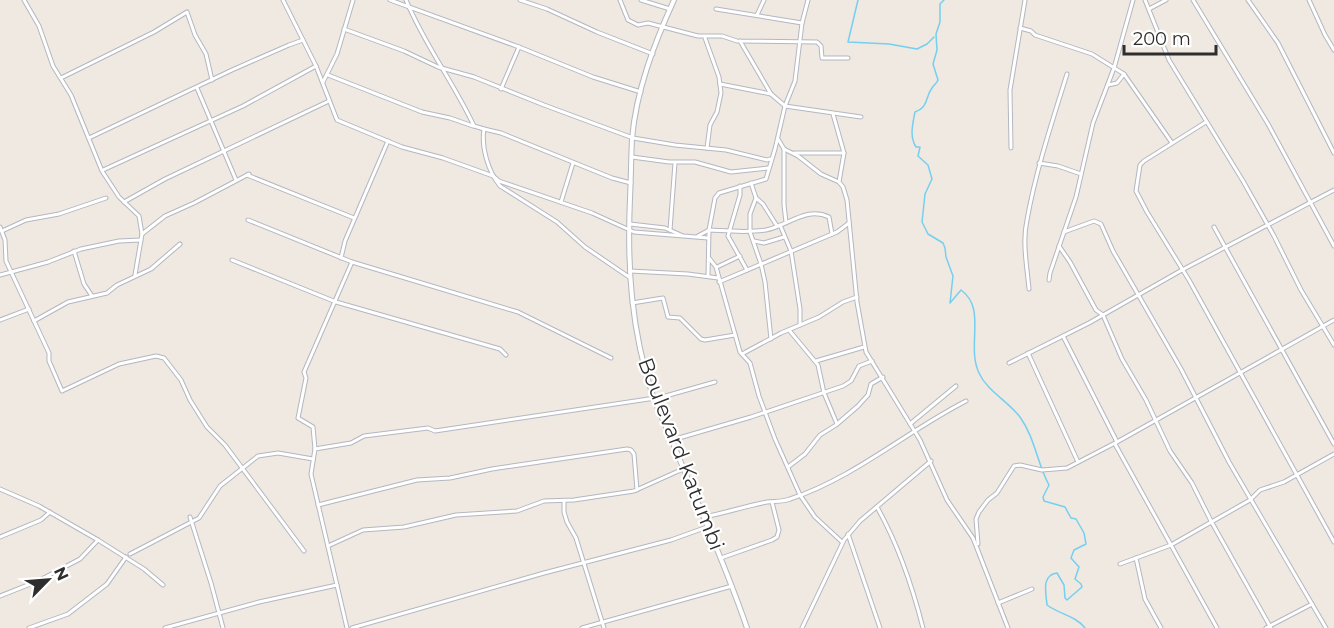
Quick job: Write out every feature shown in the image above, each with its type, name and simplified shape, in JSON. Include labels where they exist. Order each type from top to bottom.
[{"type":"street","points":[[24,0],[39,26],[53,66],[71,95],[102,171],[124,202],[139,216],[141,240],[135,275]]},
{"type":"street","points":[[283,0],[316,66],[336,120],[388,141],[494,176],[499,181],[592,213],[629,230],[644,234],[708,238]]},
{"type":"street","points":[[323,83],[337,54],[353,0]]},
{"type":"street","points":[[390,0],[519,47],[593,77],[641,92]]},
{"type":"street","points":[[406,0],[474,126]]},
{"type":"street","points":[[520,0],[547,9],[653,54]]},
{"type":"street","points":[[620,0],[630,21],[638,25],[648,23],[705,37],[722,36],[740,41],[819,43],[823,59],[848,58]]},
{"type":"street","points":[[641,0],[670,9]]},
{"type":"street","name":"Boulevard Katumbi","points":[[674,0],[661,28],[641,92],[633,138],[629,278],[641,354],[654,398],[702,518],[721,558],[747,628]]},
{"type":"street","points":[[757,15],[764,0]]},
{"type":"street","points":[[708,276],[708,238],[715,198],[723,191],[766,179],[785,106],[795,81],[802,23],[808,0]]},
{"type":"street","points":[[1011,148],[1010,90],[1025,0]]},
{"type":"street","points":[[1049,280],[1081,174],[1093,123],[1114,68],[1132,0]]},
{"type":"street","points":[[1144,0],[1169,60],[1274,236],[1301,290],[1334,345]]},
{"type":"street","points":[[1149,9],[1166,0]]},
{"type":"street","points":[[1193,0],[1268,124],[1334,246]]},
{"type":"street","points":[[1248,0],[1278,43],[1334,153]]},
{"type":"street","points":[[1309,0],[1334,50]]},
{"type":"street","points":[[716,9],[802,23]]},
{"type":"street","points":[[61,78],[154,32],[187,12],[195,35],[206,54],[212,80]]},
{"type":"street","points":[[1020,28],[1092,54],[1124,74],[1172,143]]},
{"type":"street","points":[[344,29],[442,68],[466,74],[633,138],[726,150],[760,159],[770,159]]},
{"type":"street","points":[[705,37],[720,84],[717,112],[710,125],[707,148]]},
{"type":"street","points":[[88,138],[303,40]]},
{"type":"street","points":[[740,41],[771,94],[785,106],[861,117]]},
{"type":"street","points":[[746,41],[746,48]]},
{"type":"street","points":[[501,89],[519,47]]},
{"type":"street","points":[[102,171],[305,74],[316,66]]},
{"type":"street","points":[[1029,289],[1025,246],[1026,221],[1039,163],[1067,74]]},
{"type":"street","points":[[1108,85],[1117,83],[1124,74]]},
{"type":"street","points":[[328,75],[422,112],[508,136],[573,163],[631,183]]},
{"type":"street","points":[[720,84],[771,94]]},
{"type":"street","points":[[197,88],[236,180]]},
{"type":"street","points":[[124,202],[165,179],[330,101]]},
{"type":"street","points":[[833,113],[844,153],[839,182]]},
{"type":"street","points":[[1206,122],[1144,161],[1140,165],[1136,191],[1334,542]]},
{"type":"street","points":[[484,129],[483,137],[494,176],[500,186],[557,222],[585,247],[629,278]]},
{"type":"street","points":[[778,139],[784,149],[783,198],[786,222]]},
{"type":"street","points":[[341,258],[354,218],[388,141]]},
{"type":"street","points":[[784,149],[794,153],[821,174],[839,182],[845,193],[864,347],[931,461],[942,491],[970,531],[1008,628]]},
{"type":"street","points":[[794,153],[844,153]]},
{"type":"street","points":[[632,157],[675,163],[695,162],[731,172],[768,168]]},
{"type":"street","points":[[561,202],[573,163]]},
{"type":"street","points":[[670,230],[675,163]]},
{"type":"street","points":[[1039,163],[1058,166],[1081,174]]},
{"type":"street","points":[[141,234],[165,216],[248,174],[354,218]]},
{"type":"street","points":[[751,183],[756,198],[778,226],[791,251],[800,309],[800,325]]},
{"type":"street","points":[[740,186],[740,195],[728,238],[747,271]]},
{"type":"street","points":[[1009,363],[1334,190]]},
{"type":"street","points":[[106,198],[59,214],[26,220],[1,229],[5,240],[4,255],[10,271],[29,309],[62,391],[119,364],[156,356],[164,358],[181,380],[207,427],[221,440],[304,551]]},
{"type":"street","points":[[756,198],[750,214],[750,232],[761,264],[771,339]]},
{"type":"street","points":[[697,237],[709,230],[750,232],[778,226],[803,215],[822,214],[831,219],[832,234]]},
{"type":"street","points":[[248,220],[352,262],[518,312],[611,358]]},
{"type":"street","points":[[1064,232],[1091,222],[1099,223],[1140,294],[1250,500],[1326,628]]},
{"type":"street","points":[[629,224],[670,230],[683,236]]},
{"type":"street","points":[[629,270],[708,276],[718,280],[747,271],[832,234],[849,224]]},
{"type":"street","points":[[1214,227],[1334,444]]},
{"type":"street","points":[[753,241],[764,243],[784,237]]},
{"type":"street","points":[[0,275],[48,262],[74,251],[119,241],[141,240]]},
{"type":"street","points":[[34,321],[68,302],[107,293],[135,275],[151,269],[180,244]]},
{"type":"street","points":[[1059,246],[1096,310],[1103,315],[1122,359],[1156,420],[1170,451],[1192,483],[1269,627],[1312,604]]},
{"type":"street","points":[[74,251],[84,284],[92,296]]},
{"type":"street","points":[[716,267],[740,256]]},
{"type":"street","points":[[709,258],[716,267],[718,280],[742,354],[750,363],[775,439],[801,495],[815,517],[842,542]]},
{"type":"street","points":[[232,260],[335,301],[500,349],[506,356]]},
{"type":"street","points":[[347,628],[311,474],[315,449],[313,427],[298,418],[306,378],[304,372],[352,262]]},
{"type":"street","points":[[742,354],[857,297]]},
{"type":"street","points":[[632,303],[663,298],[668,317],[680,318],[701,339],[711,340],[735,335]]},
{"type":"street","points":[[0,320],[29,309]]},
{"type":"street","points":[[978,551],[976,519],[988,500],[997,493],[1014,466],[1060,470],[1078,462],[1116,443],[1334,320]]},
{"type":"street","points":[[789,330],[816,361],[824,393],[837,424]]},
{"type":"street","points":[[1063,336],[1116,443],[1217,628]]},
{"type":"street","points":[[816,361],[864,347]]},
{"type":"street","points":[[1028,353],[1078,462]]},
{"type":"street","points":[[672,441],[847,385],[859,366],[872,361]]},
{"type":"street","points":[[788,467],[806,454],[820,435],[837,424],[868,395],[871,384],[883,377]]},
{"type":"street","points":[[315,449],[351,443],[364,436],[428,428],[435,431],[654,398],[700,388],[715,382]]},
{"type":"street","points":[[910,424],[956,386]]},
{"type":"street","points":[[702,518],[788,500],[801,495],[867,462],[913,430],[966,400]]},
{"type":"street","points":[[318,505],[417,480],[450,478],[492,469],[627,449],[632,450],[634,454],[637,490]]},
{"type":"street","points":[[130,554],[199,518],[220,486],[258,456],[278,453],[314,459]]},
{"type":"street","points":[[1120,564],[1171,545],[1250,500],[1260,490],[1296,475],[1334,454]]},
{"type":"street","points":[[802,628],[842,542],[848,534],[931,461]]},
{"type":"street","points":[[327,546],[363,530],[404,527],[456,515],[517,512],[544,501],[564,501],[637,490],[683,469]]},
{"type":"street","points":[[0,489],[50,512],[98,540],[144,569],[163,585]]},
{"type":"street","points":[[564,501],[567,522],[576,538],[604,628]]},
{"type":"street","points":[[721,558],[777,537],[779,530],[772,502]]},
{"type":"street","points":[[877,507],[906,565],[923,628]]},
{"type":"street","points":[[0,537],[41,520],[50,512]]},
{"type":"street","points":[[190,517],[223,628]]},
{"type":"street","points":[[352,628],[670,540],[707,527]]},
{"type":"street","points":[[848,534],[880,628]]},
{"type":"street","points":[[0,596],[38,581],[80,559],[98,540]]},
{"type":"street","points":[[29,628],[68,614],[107,584],[126,557]]},
{"type":"street","points":[[1136,558],[1145,599],[1161,628]]},
{"type":"street","points":[[165,628],[259,602],[337,585]]},
{"type":"street","points":[[582,628],[732,586]]},
{"type":"street","points":[[998,603],[1032,590]]},
{"type":"waterway","points":[[858,0],[848,42],[889,44],[917,49],[934,37]]},
{"type":"waterway","points":[[944,0],[940,4],[940,22],[936,34],[937,50],[933,64],[938,80],[930,91],[925,105],[915,112],[912,130],[914,143],[916,147],[920,147],[918,156],[928,165],[932,179],[925,194],[922,222],[928,234],[943,243],[945,248],[953,276],[950,303],[961,290],[969,298],[973,307],[974,351],[979,373],[987,385],[1020,417],[1029,433],[1049,485],[1043,497],[1044,501],[1065,507],[1071,518],[1076,519],[1084,533],[1086,544],[1074,550],[1071,558],[1079,567],[1075,579],[1082,587],[1067,600],[1064,585],[1057,573],[1049,577],[1046,590],[1047,605],[1077,621],[1085,628]]}]
